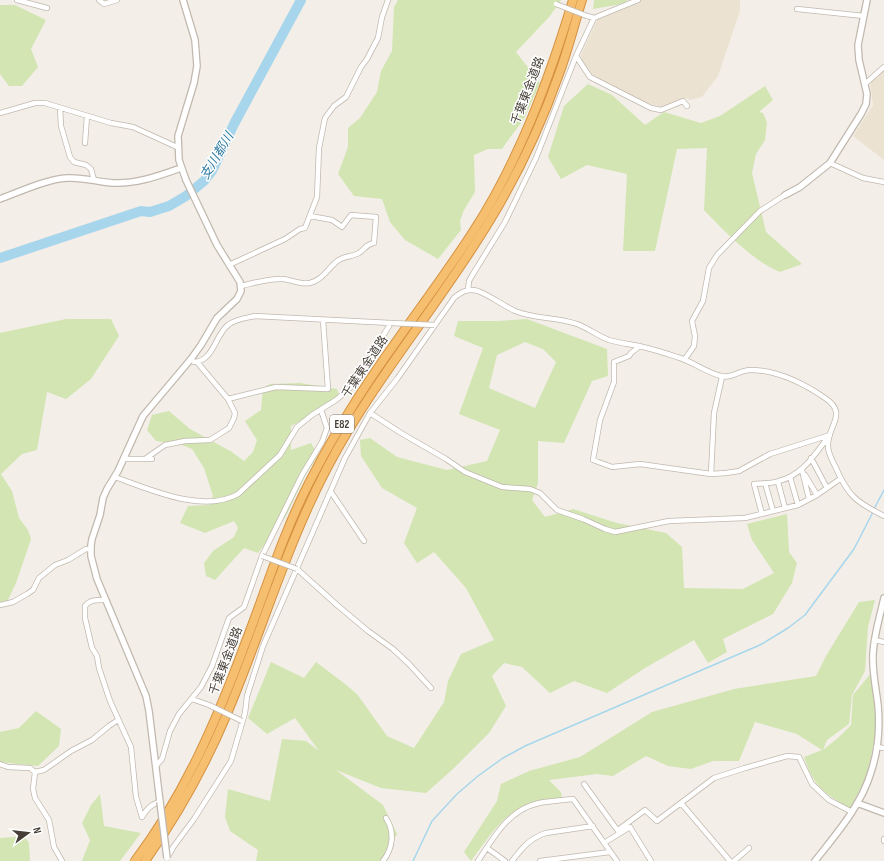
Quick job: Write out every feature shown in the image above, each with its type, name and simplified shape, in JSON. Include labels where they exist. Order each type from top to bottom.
[{"type":"highway","name":"千葉東金道路","points":[[135,861],[167,813],[195,763],[225,697],[287,531],[313,476],[337,432],[374,374],[474,231],[505,175],[542,94],[574,0]]},
{"type":"highway","name":"千葉東金道路","points":[[145,861],[173,820],[197,776],[226,717],[279,576],[317,488],[372,392],[470,252],[511,183],[534,137],[552,93],[582,0]]},
{"type":"highway","points":[[149,861],[160,845],[173,820]]},
{"type":"street","points":[[18,0],[48,8]]},
{"type":"street","points":[[99,0],[104,4],[116,0]]},
{"type":"street","points":[[167,860],[146,696],[98,580],[91,549],[92,539],[100,515],[103,498],[115,477],[143,416],[191,359],[218,318],[239,297],[241,286],[221,254],[181,168],[177,147],[180,127],[194,83],[197,66],[195,40],[183,0]]},
{"type":"street","points":[[229,265],[285,239],[300,229],[305,228],[317,197],[320,148],[325,118],[334,106],[346,97],[378,38],[382,18],[388,0]]},
{"type":"street","points":[[556,4],[594,18],[638,0]]},
{"type":"street","points":[[685,359],[694,346],[695,341],[692,321],[703,301],[707,277],[712,261],[760,211],[800,187],[830,164],[861,114],[866,104],[867,94],[859,60],[858,45],[868,0]]},
{"type":"street","points":[[797,9],[864,16]]},
{"type":"street","points":[[468,290],[469,281],[505,222],[536,158],[576,56],[594,18]]},
{"type":"street","points":[[576,56],[590,77],[651,108],[660,110],[683,101],[687,106]]},
{"type":"street","points":[[865,84],[884,67]]},
{"type":"street","points":[[0,114],[45,102],[110,123],[133,127],[177,147]]},
{"type":"street","points":[[60,108],[61,126],[70,157],[74,162],[86,165],[92,169],[94,180]]},
{"type":"street","points":[[85,143],[87,116]]},
{"type":"street","points":[[830,164],[863,178],[884,182]]},
{"type":"street","points":[[0,199],[60,179],[74,178],[112,183],[133,183],[144,181],[181,168]]},
{"type":"street","points":[[241,286],[255,282],[283,279],[304,284],[311,283],[324,275],[340,258],[358,253],[368,244],[374,243],[376,217],[351,215],[342,227],[332,220],[310,216]]},
{"type":"street","points":[[167,860],[174,846],[194,819],[231,761],[242,721],[246,713],[247,696],[263,646],[345,458],[370,412],[397,379],[454,298],[464,291],[473,290],[483,293],[515,311],[577,324],[608,340],[640,346],[685,359],[692,364],[722,377],[731,376],[750,370],[781,375],[789,378],[825,398],[834,406],[837,415],[830,434],[828,446],[840,479],[852,496],[872,510],[884,516]]},
{"type":"street","points":[[198,362],[207,356],[224,330],[234,322],[255,316],[434,325]]},
{"type":"street","points":[[228,399],[276,387],[328,389],[323,320]]},
{"type":"street","points":[[115,477],[180,498],[213,502],[232,498],[243,490],[280,455],[297,427],[312,415],[336,400],[350,388],[391,323]]},
{"type":"street","points":[[640,346],[629,356],[614,362],[614,382],[600,420],[593,460],[612,467],[640,464],[711,474],[726,473],[739,471],[770,454],[830,434]]},
{"type":"street","points":[[145,459],[165,445],[185,441],[210,440],[229,428],[234,418],[235,413],[228,399],[198,362],[194,362],[191,359]]},
{"type":"street","points":[[711,474],[714,413],[722,377]]},
{"type":"street","points":[[156,766],[162,759],[170,731],[179,714],[201,687],[212,666],[229,618],[244,607],[262,556],[302,475],[322,442],[327,428],[321,410]]},
{"type":"street","points":[[370,412],[401,433],[446,459],[465,472],[502,487],[530,489],[540,493],[557,510],[615,532],[669,520],[745,518],[762,514],[798,505],[817,495],[840,479]]},
{"type":"street","points":[[762,514],[754,484],[778,482],[802,470],[830,434]]},
{"type":"street","points":[[124,458],[152,459]]},
{"type":"street","points":[[812,458],[827,488]]},
{"type":"street","points":[[802,470],[817,495]]},
{"type":"street","points":[[802,470],[809,499]]},
{"type":"street","points":[[790,477],[798,505]]},
{"type":"street","points":[[778,482],[785,508]]},
{"type":"street","points":[[765,483],[773,511]]},
{"type":"street","points":[[330,492],[364,541]]},
{"type":"street","points":[[0,606],[13,602],[33,590],[39,578],[55,564],[68,560],[86,549],[91,549]]},
{"type":"street","points":[[262,556],[297,569],[353,618],[393,649],[409,664],[430,688]]},
{"type":"street","points":[[815,861],[852,812],[872,771],[879,719],[872,654],[884,598]]},
{"type":"street","points":[[106,600],[93,600],[84,606],[92,648],[118,720],[131,747],[136,797],[142,816],[149,807],[160,802]]},
{"type":"street","points":[[874,640],[884,642]]},
{"type":"street","points":[[192,699],[209,705],[242,721]]},
{"type":"street","points":[[35,772],[44,770],[71,751],[92,740],[118,720]]},
{"type":"street","points":[[876,747],[884,748]]},
{"type":"street","points":[[604,843],[645,810],[657,821],[714,778],[787,756],[799,757],[812,784],[829,800],[852,812]]},
{"type":"street","points":[[0,764],[8,767],[30,768],[35,772]]},
{"type":"street","points":[[35,772],[33,789],[35,798],[49,820],[54,847],[62,861]]},
{"type":"street","points":[[584,784],[619,832]]},
{"type":"street","points":[[478,861],[507,820],[521,810],[539,803],[573,799],[617,861]]},
{"type":"street","points":[[681,803],[698,825],[730,861]]},
{"type":"street","points":[[857,803],[884,813]]},
{"type":"street","points":[[383,861],[390,849],[392,838],[392,830],[386,818]]},
{"type":"street","points":[[512,861],[528,842],[539,835],[593,826]]},
{"type":"street","points":[[619,832],[630,827],[651,861]]},
{"type":"street","points":[[487,848],[504,861]]},
{"type":"street","points":[[734,861],[749,848]]},
{"type":"street","points":[[540,861],[610,852]]},
{"type":"shaded area","points":[[640,0],[740,0],[740,11],[718,76],[702,97],[690,100],[686,98],[662,107],[640,101],[593,75],[582,61],[581,55],[597,20]]},
{"type":"shaded area","points":[[884,69],[884,160],[853,136],[873,105],[870,82]]},
{"type":"green space","points":[[398,0],[561,0],[550,16],[516,52],[540,83],[524,119],[502,149],[488,149],[474,155],[475,192],[464,210],[460,221],[461,230],[438,259],[405,240],[390,222],[382,199],[354,196],[338,174],[348,147],[348,128],[360,118],[377,92],[381,71],[392,51],[394,7]]},
{"type":"green space","points":[[594,0],[628,0],[622,4],[593,9]]},
{"type":"green space","points":[[0,5],[15,5],[46,20],[31,49],[38,67],[22,86],[9,86],[0,74]]},
{"type":"green space","points":[[588,84],[612,95],[645,125],[664,112],[701,123],[720,116],[765,86],[773,100],[759,112],[763,113],[767,122],[765,140],[756,154],[752,173],[766,232],[802,264],[780,272],[770,267],[739,245],[704,210],[707,148],[677,149],[655,251],[623,251],[627,174],[587,165],[561,179],[548,157],[564,106]]},
{"type":"green space","points":[[66,319],[111,319],[119,336],[91,379],[66,399],[47,392],[37,450],[22,454],[1,474],[12,491],[19,518],[28,530],[31,539],[16,583],[6,604],[0,603],[0,333]]},
{"type":"green space","points":[[527,319],[607,349],[608,376],[592,381],[564,443],[538,441],[538,483],[532,500],[545,517],[573,509],[617,523],[666,533],[682,547],[684,588],[743,589],[774,573],[752,540],[747,524],[787,514],[789,552],[797,563],[792,583],[773,614],[723,639],[727,652],[708,663],[694,640],[645,668],[607,693],[574,681],[550,693],[522,667],[504,663],[492,676],[506,706],[489,733],[453,769],[426,793],[381,788],[336,770],[383,805],[397,834],[381,861],[256,861],[258,850],[230,831],[225,817],[228,789],[270,801],[282,739],[306,741],[319,751],[295,718],[267,734],[248,718],[271,662],[304,678],[316,662],[357,694],[387,736],[414,748],[444,702],[448,681],[461,654],[494,640],[466,588],[434,552],[417,563],[404,543],[417,508],[382,488],[361,456],[360,440],[370,438],[397,457],[447,470],[487,461],[500,430],[459,414],[483,348],[454,336],[458,321]],"holes":[[[525,342],[543,349],[556,362],[535,408],[489,388],[497,355]]]},
{"type":"green space","points":[[300,383],[337,389],[340,399],[291,426],[291,450],[311,443],[318,456],[306,474],[286,516],[258,553],[244,548],[215,580],[206,576],[204,563],[213,551],[234,537],[238,528],[234,521],[205,533],[180,523],[188,506],[209,505],[213,496],[204,468],[192,449],[182,445],[156,441],[147,430],[152,415],[169,411],[190,429],[232,452],[244,461],[253,452],[257,440],[245,421],[261,410],[263,388],[270,384]]},
{"type":"green space","points":[[875,600],[868,627],[865,671],[852,695],[849,724],[827,740],[823,750],[851,725],[853,695],[871,673],[876,705],[876,732],[867,776],[850,808],[833,798],[821,788],[812,776],[804,757],[822,750],[797,734],[755,722],[739,761],[713,761],[691,769],[668,766],[646,756],[613,776],[597,774],[549,780],[561,792],[562,798],[534,803],[516,810],[501,822],[471,861],[464,852],[497,801],[501,784],[529,771],[580,757],[652,712],[734,689],[816,676],[826,656],[859,602]]},
{"type":"green space","points":[[36,711],[61,729],[59,746],[38,766],[0,762],[0,732],[19,728]]},
{"type":"green space","points":[[100,794],[104,826],[141,833],[120,861],[82,861],[90,840],[82,823],[91,805]]},
{"type":"green space","points":[[24,836],[29,843],[30,861],[0,861],[0,838]]},
{"type":"waterway","name":"支川都川","points":[[0,258],[141,211],[150,212],[169,206],[186,196],[204,181],[212,171],[234,124],[301,0]]},
{"type":"waterway","points":[[874,509],[884,490]]},
{"type":"waterway","points":[[413,861],[432,821],[457,794],[478,776],[503,758],[525,746],[760,645],[788,628],[805,615],[854,549],[873,512]]}]
